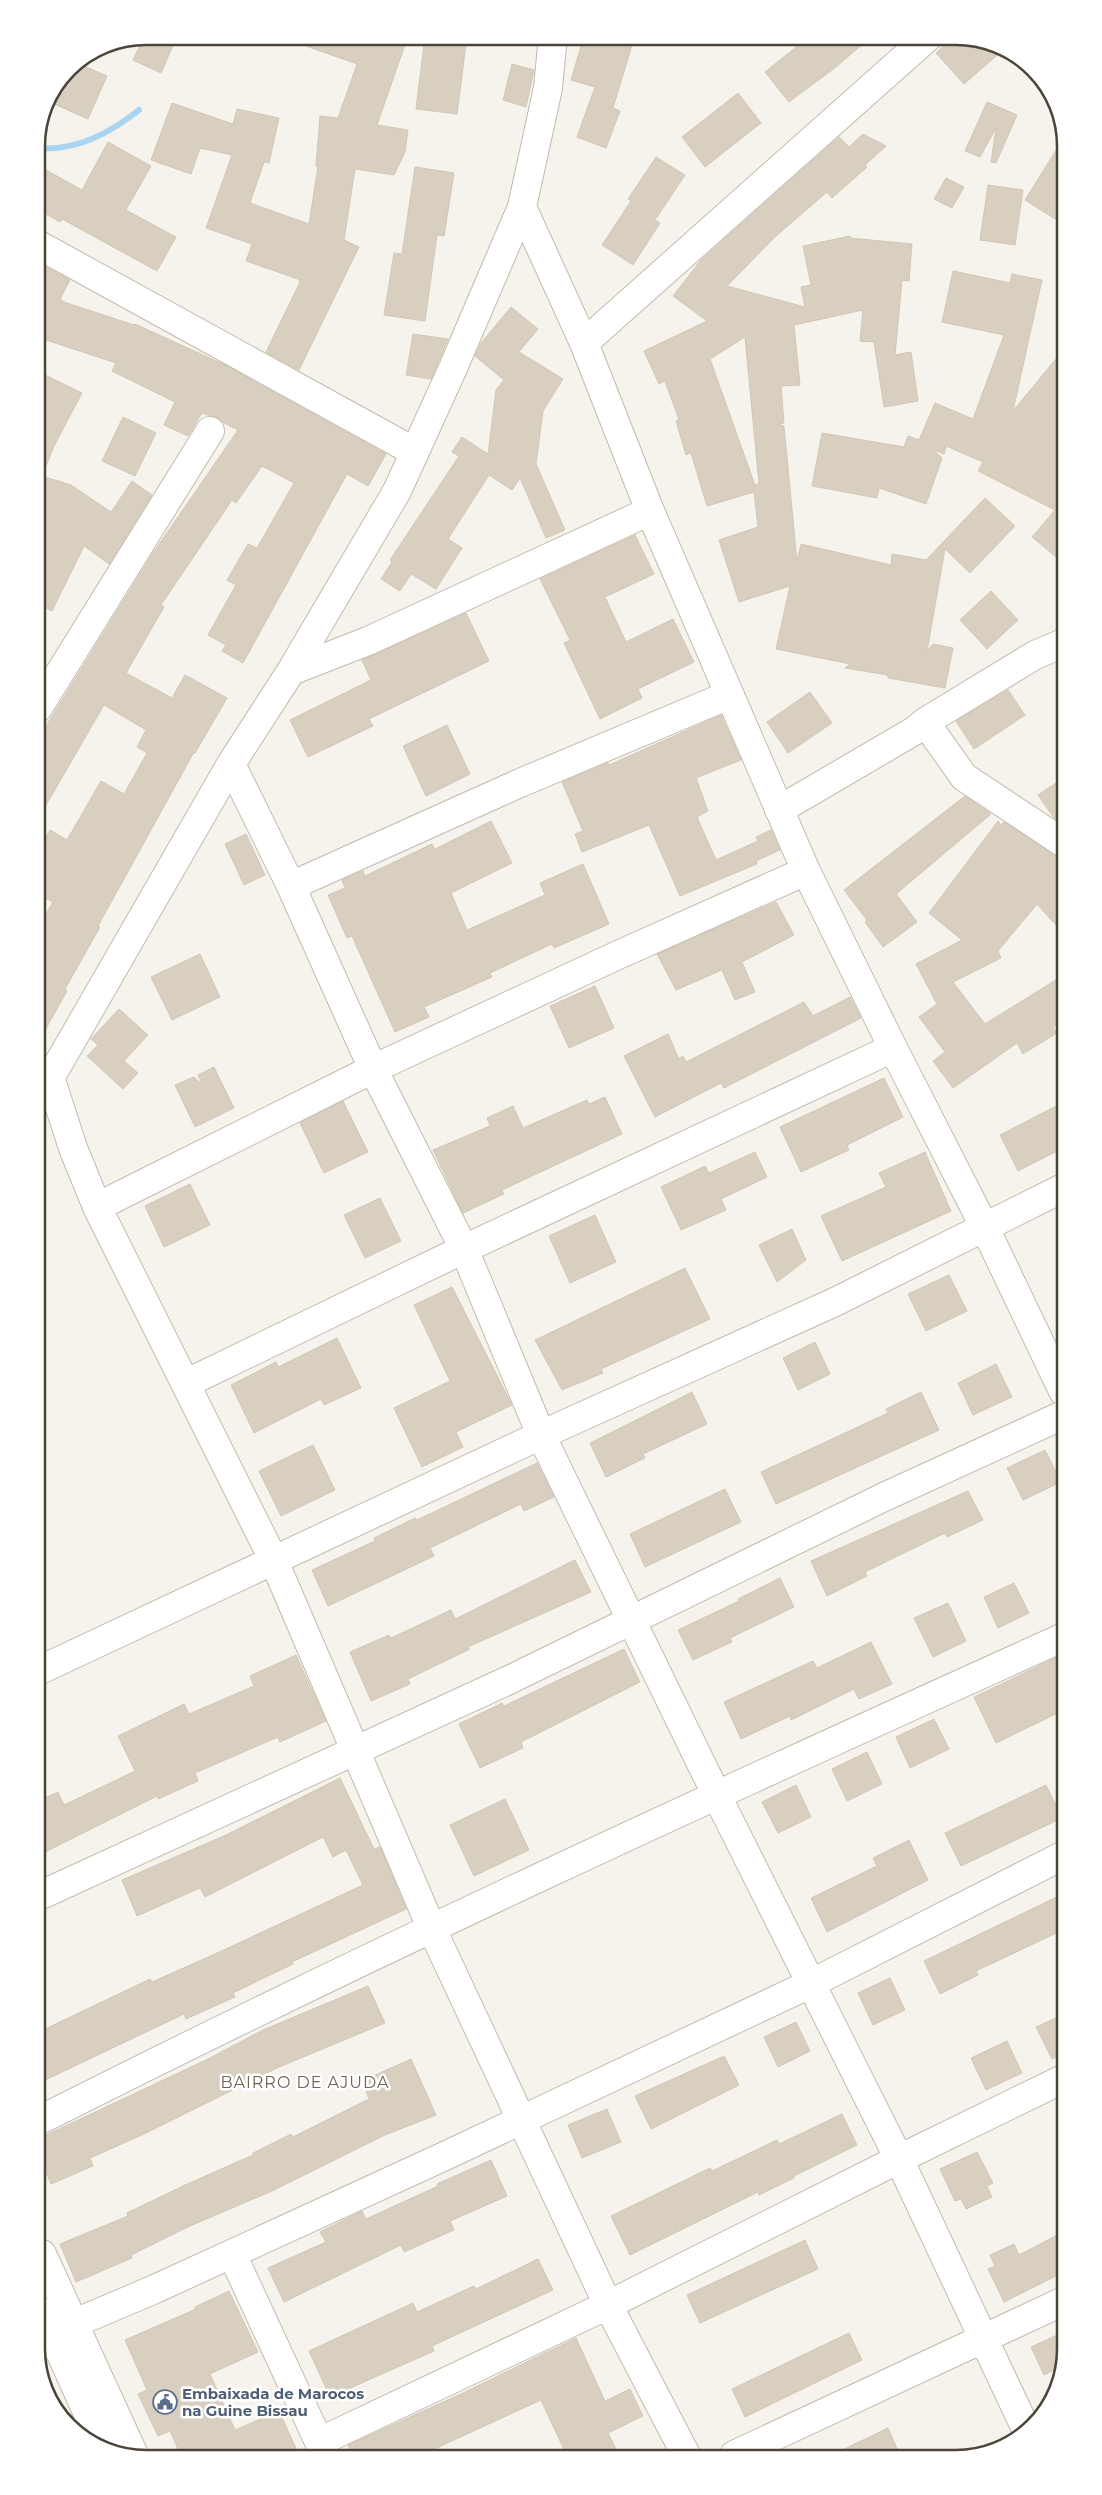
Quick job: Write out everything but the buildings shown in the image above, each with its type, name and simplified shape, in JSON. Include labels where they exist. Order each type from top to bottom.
[{"type":"street","points":[[45,1077],[125,951],[231,764],[291,671],[357,562],[397,491],[522,207],[548,88],[551,45]]},
{"type":"street","points":[[584,343],[919,45]]},
{"type":"street","points":[[522,207],[584,343],[650,511],[806,871],[1057,1379]]},
{"type":"street","points":[[45,248],[415,452]]},
{"type":"street","points":[[45,697],[210,431]]},
{"type":"street","points":[[291,671],[368,641],[650,511]]},
{"type":"street","points":[[780,810],[914,731],[925,722],[1035,656],[1057,646]]},
{"type":"street","points":[[291,886],[520,783],[729,695]]},
{"type":"street","points":[[925,722],[964,777],[1057,839]]},
{"type":"street","points":[[231,764],[291,886],[373,1069],[464,1249],[541,1435],[717,1796],[899,2159],[1024,2424]]},
{"type":"street","points":[[97,1207],[373,1069],[618,955],[806,871]]},
{"type":"street","points":[[187,1383],[464,1249],[893,1048]]},
{"type":"street","points":[[45,1088],[73,1148],[97,1207],[187,1383],[274,1561],[431,1927],[608,2305],[683,2450]]},
{"type":"street","points":[[45,1668],[541,1435],[837,1301],[1057,1191]]},
{"type":"street","points":[[45,1894],[356,1752],[633,1622],[884,1497],[1057,1418]]},
{"type":"street","points":[[45,2117],[219,2029],[431,1927],[1057,1640]]},
{"type":"street","points":[[52,2326],[232,2254],[810,1984],[1057,1860]]},
{"type":"street","points":[[232,2254],[323,2449],[899,2159],[1057,2082]]},
{"type":"street","points":[[45,2276],[52,2326],[99,2438]]},
{"type":"street","points":[[743,2450],[1057,2304]]},
{"type":"street","points":[[52,2326],[130,2449]]},
{"type":"waterway","points":[[45,148],[64,147],[91,140],[116,127],[139,110]]},
{"type":"place","name":"Embaixada de Marocos na Guine Bissau","points":[[165,2402]]},
{"type":"district","name":"BAIRRO DE AJUDA","points":[[305,2082]]}]
